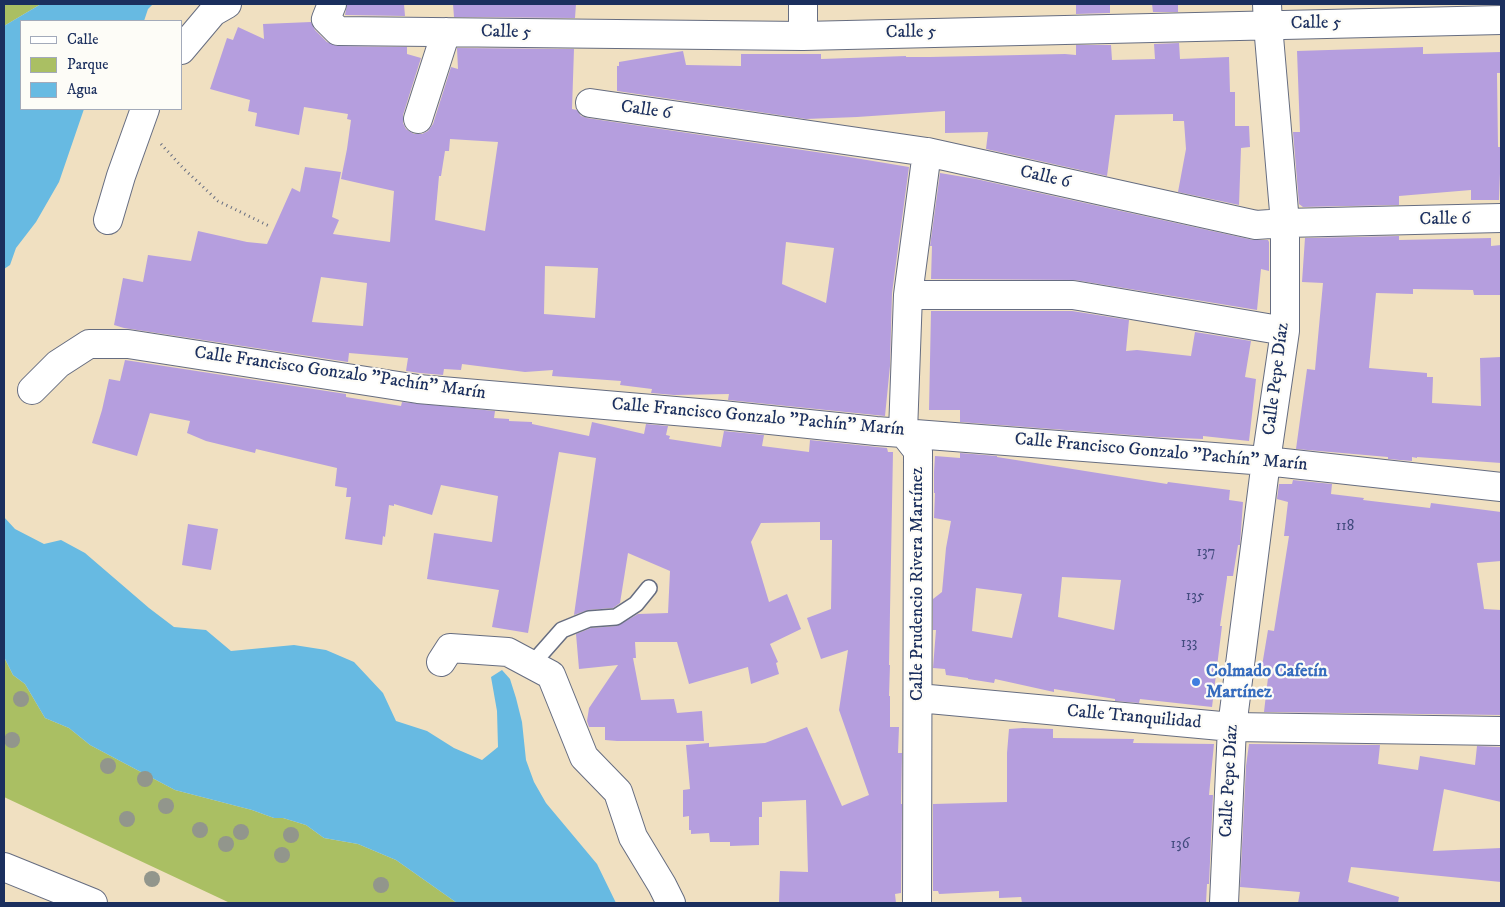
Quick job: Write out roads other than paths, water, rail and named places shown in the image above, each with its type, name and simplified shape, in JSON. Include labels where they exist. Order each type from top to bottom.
[{"type":"street","points":[[182,49],[213,12],[226,4]]},
{"type":"street","points":[[803,4],[803,36]]},
{"type":"street","name":"Calle 5","points":[[329,11],[338,31],[803,36],[1267,14],[1501,20]]},
{"type":"street","name":"Calle Pepe Díaz","points":[[1224,903],[1232,727],[1266,461],[1285,331],[1285,223],[1267,14]]},
{"type":"street","points":[[418,119],[446,32]]},
{"type":"street","name":"Calle 6","points":[[590,102],[927,152],[1256,225],[1501,218]]},
{"type":"street","points":[[108,220],[144,111]]},
{"type":"street","points":[[903,432],[908,295],[927,152]]},
{"type":"street","points":[[908,295],[1073,295],[1285,331]]},
{"type":"street","name":"Calle Francisco Gonzalo \"Pachín\" Marín","points":[[32,390],[58,364],[89,344],[128,344],[418,389],[722,415],[876,431],[1266,461],[1501,487]]},
{"type":"street","name":"Calle Prudencio Rivera Martínez","points":[[903,432],[918,451],[917,903]]},
{"type":"street","points":[[440,662],[450,648],[508,652],[551,675],[584,757],[618,792],[634,837],[671,903]]},
{"type":"street","name":"Calle Tranquilidad","points":[[918,698],[1232,727],[1501,731]]},
{"type":"street","points":[[4,867],[93,903]]},
{"type":"lane","points":[[532,664],[562,630],[589,620],[616,617],[636,604],[649,588]]},
{"type":"water","points":[[41,4],[153,4],[148,9],[144,20],[20,20],[20,110],[84,110],[59,182],[36,222],[16,248],[10,265],[4,269],[4,26]]},
{"type":"water","points":[[4,517],[15,529],[44,544],[61,540],[85,553],[174,627],[206,630],[231,651],[294,645],[326,650],[354,662],[383,693],[396,721],[427,731],[454,748],[482,760],[498,747],[497,711],[491,677],[502,670],[510,679],[516,698],[522,722],[526,760],[534,782],[546,803],[597,864],[616,903],[457,903],[396,860],[358,844],[324,838],[306,825],[175,790],[90,745],[69,728],[45,718],[25,684],[13,675],[4,657]]},
{"type":"place","name":"Colmado Cafetín Martínez","points":[[1196,682]]}]
